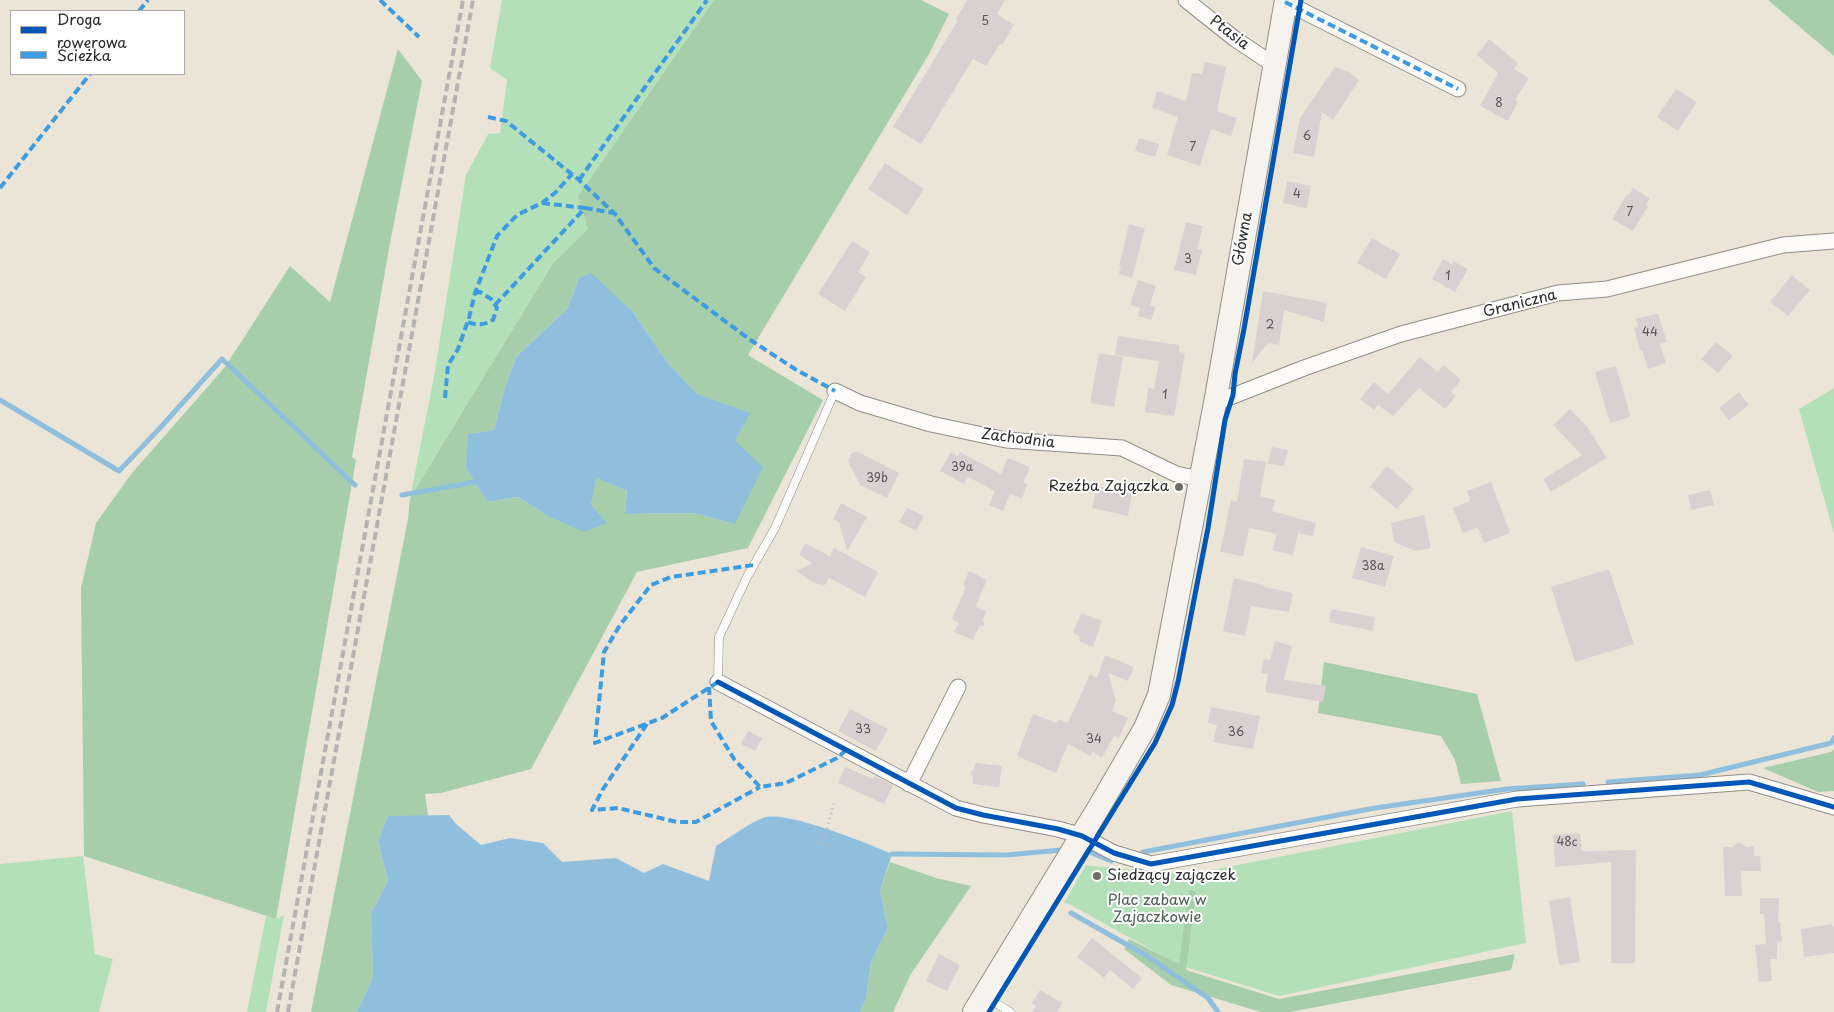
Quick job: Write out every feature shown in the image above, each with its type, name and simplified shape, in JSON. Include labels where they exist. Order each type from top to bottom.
[{"type":"main road","name":"Główna","points":[[979,1004],[1082,836],[1145,728],[1159,695],[1215,403],[1286,1]]},
{"type":"street","name":"Ptasia","points":[[1186,0],[1235,39],[1274,65]]},
{"type":"street","points":[[1286,1],[1458,89]]},
{"type":"street","name":"Graniczna","points":[[1215,403],[1304,368],[1401,334],[1558,293],[1607,289],[1783,245],[1834,241]]},
{"type":"street","name":"Zachodnia","points":[[835,392],[860,404],[931,424],[1006,440],[1122,448],[1176,474],[1200,479]]},
{"type":"street","points":[[718,682],[956,808],[983,815],[1058,828],[1082,836],[1114,853],[1151,864],[1518,799],[1749,782],[1834,807]]},
{"type":"street","points":[[909,784],[958,687]]},
{"type":"lane","points":[[718,682],[720,637],[747,577],[775,528],[835,392]]},
{"type":"lane","points":[[979,1004],[1010,1012]]},
{"type":"path","points":[[823,843],[834,803]]},
{"type":"path","points":[[816,842],[831,846]]},
{"type":"green space","points":[[502,0],[714,0],[578,196],[589,229],[553,263],[410,498],[434,377],[466,175],[488,134],[500,133],[507,80],[490,68]]},
{"type":"green space","points":[[714,0],[921,0],[949,14],[929,54],[748,355],[823,400],[748,548],[637,572],[531,769],[441,793],[425,794],[428,816],[388,816],[378,841],[388,881],[371,913],[373,977],[357,1012],[311,1012],[408,519],[410,498],[553,263],[588,229],[578,196]],"holes":[[[579,278],[633,312],[667,362],[697,394],[735,441],[735,524],[693,513],[625,514],[627,491],[595,477],[591,505],[548,516],[518,497],[487,502],[466,468],[469,434],[494,430],[503,394],[516,357],[567,309]]]},
{"type":"green space","points":[[1768,0],[1834,0],[1834,56]]},
{"type":"green space","points":[[398,49],[422,81],[391,238],[352,457],[356,460],[276,919],[84,856],[81,588],[96,523],[132,473],[225,367],[290,266],[330,302]]},
{"type":"green space","points":[[1834,388],[1834,534],[1799,409]]},
{"type":"green space","points":[[1324,662],[1477,694],[1501,781],[1461,784],[1455,760],[1441,736],[1318,713]]},
{"type":"green space","points":[[1834,749],[1834,791],[1818,792],[1763,768],[1831,752]]},
{"type":"green space","name":"Plac zabaw w Zajaczkowie","points":[[1512,811],[1526,943],[1279,996],[1179,965],[1064,903],[1086,865],[1181,874],[1202,872]]},
{"type":"green space","points":[[83,856],[95,954],[113,959],[99,1012],[0,1012],[0,864]]},
{"type":"green space","points":[[890,862],[936,878],[971,886],[911,974],[893,1012],[860,1012],[866,999],[871,962],[888,928],[880,891]]},
{"type":"green space","points":[[1189,890],[1196,892],[1186,970],[1279,999],[1515,954],[1511,970],[1290,1012],[1261,1012],[1171,985],[1124,949],[1129,939],[1179,964]]},
{"type":"green space","points":[[284,915],[266,1012],[247,1012],[266,916],[276,919]]},
{"type":"water","points":[[591,273],[633,312],[667,362],[697,394],[750,413],[735,441],[763,467],[735,524],[693,513],[625,514],[627,491],[596,478],[591,505],[607,523],[584,532],[548,516],[518,497],[487,502],[466,468],[468,434],[494,430],[503,394],[516,357],[567,309],[579,278]]},
{"type":"water","points":[[449,815],[456,824],[481,845],[510,838],[543,843],[562,862],[616,858],[644,873],[663,864],[709,881],[716,846],[763,818],[789,818],[807,823],[892,854],[880,891],[888,928],[871,962],[866,999],[860,1012],[357,1012],[373,977],[371,913],[388,881],[378,841],[388,816]]},
{"type":"building","points":[[967,0],[1005,0],[997,14],[1014,25],[986,66],[973,59],[921,144],[893,127],[958,20],[956,19]]},
{"type":"building","points":[[1489,39],[1518,63],[1514,69],[1529,78],[1515,100],[1518,102],[1508,121],[1480,106],[1498,73],[1477,55]]},
{"type":"building","points":[[1205,62],[1226,67],[1217,111],[1237,118],[1231,136],[1211,129],[1200,166],[1167,155],[1178,117],[1152,108],[1157,91],[1186,101],[1192,73],[1202,74]]},
{"type":"building","points":[[1335,67],[1349,72],[1359,80],[1333,120],[1322,112],[1314,157],[1293,153],[1300,118]]},
{"type":"building","points":[[1676,89],[1697,102],[1678,131],[1657,117]]},
{"type":"building","points":[[1139,138],[1159,144],[1155,157],[1135,151]]},
{"type":"building","points":[[885,163],[924,189],[907,215],[868,189]]},
{"type":"building","points":[[1287,181],[1311,186],[1307,208],[1283,203]]},
{"type":"building","points":[[1633,188],[1650,198],[1646,205],[1648,206],[1633,231],[1612,219],[1627,194],[1629,195]]},
{"type":"building","points":[[1186,222],[1203,226],[1197,249],[1202,250],[1196,275],[1174,270]]},
{"type":"building","points":[[1129,224],[1145,228],[1132,278],[1119,274],[1121,266],[1119,266]]},
{"type":"building","points":[[1372,238],[1400,254],[1386,279],[1357,263]]},
{"type":"building","points":[[852,241],[870,252],[858,272],[866,277],[845,311],[818,294]]},
{"type":"building","points":[[1443,259],[1452,264],[1453,261],[1468,269],[1455,292],[1432,279]]},
{"type":"building","points":[[1792,275],[1810,290],[1788,316],[1770,302]]},
{"type":"building","points":[[1138,280],[1156,286],[1150,305],[1156,307],[1151,320],[1138,316],[1140,308],[1130,305]]},
{"type":"building","points":[[1263,291],[1327,303],[1324,322],[1284,310],[1279,345],[1268,343],[1252,363]]},
{"type":"building","points":[[1658,313],[1667,342],[1660,344],[1666,363],[1648,369],[1642,350],[1640,351],[1634,328],[1638,327],[1636,319]]},
{"type":"building","points":[[1118,336],[1179,345],[1179,352],[1185,353],[1174,416],[1145,412],[1148,388],[1154,389],[1159,361],[1115,355]]},
{"type":"building","points":[[1716,342],[1733,356],[1718,373],[1701,359]]},
{"type":"building","points":[[1099,353],[1123,357],[1114,407],[1090,403]]},
{"type":"building","points":[[1420,357],[1438,372],[1444,365],[1461,380],[1451,392],[1456,396],[1445,409],[1419,388],[1393,416],[1378,405],[1374,410],[1360,399],[1374,382],[1388,394]]},
{"type":"building","points":[[1616,366],[1631,417],[1610,423],[1595,372]]},
{"type":"building","points":[[1739,392],[1749,405],[1729,420],[1719,408]]},
{"type":"building","points":[[1570,409],[1587,427],[1607,458],[1551,492],[1543,479],[1582,455],[1553,425]]},
{"type":"building","points":[[1272,447],[1288,450],[1284,466],[1268,464]]},
{"type":"building","points":[[858,452],[899,473],[887,498],[860,485],[848,461],[852,453]]},
{"type":"building","points":[[951,452],[958,456],[960,452],[1001,474],[1008,458],[1030,467],[1023,483],[1027,484],[1022,499],[1010,494],[1003,511],[989,505],[995,491],[968,477],[964,484],[940,471]]},
{"type":"building","points":[[1244,459],[1266,462],[1260,496],[1275,500],[1272,511],[1316,523],[1313,536],[1298,533],[1293,555],[1272,550],[1277,534],[1249,528],[1243,556],[1220,552],[1231,500],[1237,502]]},
{"type":"building","points":[[1387,466],[1414,489],[1397,509],[1370,487]]},
{"type":"building","points":[[1491,482],[1510,533],[1484,543],[1478,527],[1463,533],[1453,508],[1470,501],[1467,491]]},
{"type":"building","points":[[1097,486],[1132,493],[1128,516],[1092,508]]},
{"type":"building","points":[[1710,490],[1714,505],[1691,510],[1688,495]]},
{"type":"building","points":[[841,503],[867,517],[847,551],[839,522],[833,519]]},
{"type":"building","points":[[907,508],[924,516],[916,531],[899,522]]},
{"type":"building","points":[[1424,515],[1431,548],[1415,551],[1394,542],[1391,523]]},
{"type":"building","points":[[805,543],[830,556],[834,548],[878,572],[865,597],[829,578],[825,585],[818,584],[810,581],[797,571],[812,563],[799,555]]},
{"type":"building","points":[[1361,547],[1394,556],[1385,587],[1352,578]]},
{"type":"building","points":[[1609,569],[1634,644],[1575,662],[1551,587]]},
{"type":"building","points":[[969,571],[987,580],[975,607],[986,611],[983,620],[985,625],[979,627],[973,640],[954,632],[959,623],[952,619],[966,587],[963,585]]},
{"type":"building","points":[[1234,578],[1293,593],[1289,612],[1251,606],[1245,636],[1223,631]]},
{"type":"building","points":[[1331,609],[1375,617],[1373,631],[1329,622]]},
{"type":"building","points":[[1081,613],[1102,621],[1093,647],[1079,641],[1080,636],[1073,633]]},
{"type":"building","points":[[1275,641],[1292,646],[1284,680],[1326,686],[1323,702],[1265,692],[1268,674],[1261,673],[1264,659],[1270,660]]},
{"type":"building","points":[[1105,655],[1134,667],[1128,681],[1108,673],[1116,701],[1112,711],[1128,718],[1119,738],[1114,736],[1102,758],[1093,752],[1090,756],[1068,744],[1056,773],[1017,756],[1033,714],[1057,723],[1058,719],[1068,723],[1090,674],[1097,678]]},
{"type":"building","points":[[1211,707],[1260,716],[1253,749],[1213,742],[1217,725],[1208,723]]},
{"type":"building","points":[[850,709],[888,729],[876,751],[838,731]]},
{"type":"building","points":[[748,731],[762,738],[755,751],[741,744]]},
{"type":"building","points":[[975,763],[1002,766],[999,787],[973,784],[973,777],[970,773],[974,769]]},
{"type":"building","points":[[845,767],[873,779],[874,776],[893,785],[884,804],[838,783]]},
{"type":"building","points":[[1580,833],[1582,851],[1636,850],[1635,963],[1611,963],[1611,862],[1555,867],[1553,835]]},
{"type":"building","points":[[1739,842],[1747,847],[1754,846],[1754,856],[1760,856],[1761,871],[1741,871],[1742,896],[1725,896],[1723,847],[1732,847]]},
{"type":"building","points":[[1570,897],[1580,962],[1559,965],[1549,901]]},
{"type":"building","points":[[1760,898],[1779,898],[1778,922],[1780,922],[1782,941],[1777,942],[1777,959],[1770,959],[1772,981],[1759,982],[1755,945],[1766,944],[1764,914],[1760,914]]},
{"type":"building","points":[[1832,924],[1832,927],[1834,926],[1834,953],[1804,957],[1801,929]]},
{"type":"building","points":[[1092,938],[1142,978],[1133,989],[1110,970],[1104,978],[1077,957]]},
{"type":"building","points":[[939,954],[960,965],[947,991],[926,981]]},
{"type":"building","points":[[1040,990],[1062,1003],[1057,1012],[1032,1012],[1036,1006],[1032,1003]]},
{"type":"waterway","points":[[0,400],[119,471],[222,359],[355,485]]},
{"type":"waterway","points":[[402,495],[475,482]]},
{"type":"waterway","points":[[1608,782],[1700,775],[1831,743],[1834,738]]},
{"type":"waterway","points":[[1143,852],[1375,808],[1507,789],[1583,784]]},
{"type":"waterway","points":[[892,854],[1006,855],[1062,850]]},
{"type":"waterway","points":[[1092,853],[1111,861]]},
{"type":"waterway","points":[[1071,913],[1147,956],[1208,998],[1218,1012]]},
{"type":"railway","points":[[277,1012],[463,0]]},
{"type":"railway","points":[[288,1012],[473,0]]},
{"type":"marked path","points":[[140,10],[148,0]]},
{"type":"marked path","points":[[380,0],[419,37]]},
{"type":"marked path","points":[[579,180],[707,0]]},
{"type":"marked path","points":[[1285,2],[1458,89]]},
{"type":"marked path","points":[[0,188],[89,75]]},
{"type":"marked path","points":[[488,117],[506,121],[579,180],[615,214],[654,268],[749,339],[795,369],[835,391]]},
{"type":"marked path","points":[[445,398],[448,365],[458,349],[469,318],[475,293],[497,236],[517,215],[542,203],[556,192],[572,174]]},
{"type":"marked path","points":[[542,203],[585,208]]},
{"type":"marked path","points":[[495,305],[585,208],[614,213]]},
{"type":"marked path","points":[[468,322],[475,324],[490,322],[493,320],[497,308],[491,299],[480,292],[475,293]]},
{"type":"marked path","points":[[718,682],[662,718],[595,743],[604,652],[620,625],[651,585],[671,577],[754,565]]},
{"type":"marked path","points":[[709,687],[711,721],[734,759],[760,787],[786,783],[837,758],[846,750]]},
{"type":"marked path","points":[[647,724],[603,789],[592,810],[618,808],[677,822],[696,822],[760,787]]},
{"type":"cycle path","points":[[989,1012],[1155,743],[1172,705],[1208,528],[1225,420],[1233,395],[1235,374],[1301,0]]},
{"type":"cycle path","points":[[718,682],[956,808],[1058,829],[1082,836],[1114,853],[1151,864],[1517,799],[1749,782],[1834,807]]},
{"type":"place","name":"Rzeźba Zajączka","points":[[1179,487]]},
{"type":"place","name":"Siedzący zajączek","points":[[1097,876]]}]
